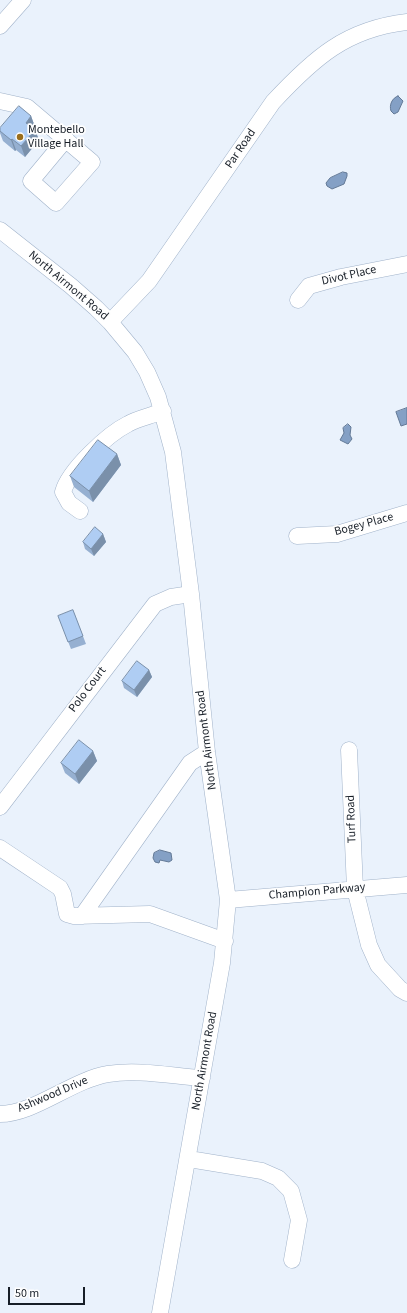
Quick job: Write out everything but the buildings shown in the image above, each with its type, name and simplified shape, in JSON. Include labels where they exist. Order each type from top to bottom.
[{"type":"street","points":[[0,26],[22,0]]},
{"type":"street","name":"Par Road","points":[[110,322],[149,281],[273,102],[295,78],[315,60],[351,36],[370,29],[407,22]]},
{"type":"street","points":[[0,101],[27,107],[66,139]]},
{"type":"street","name":"North Airmont Road","points":[[0,230],[71,286],[110,322],[135,352],[147,372],[162,411],[174,452],[191,594],[207,752],[228,900],[225,942],[160,1313]]},
{"type":"street","name":"Divot Place","points":[[298,300],[309,286],[341,277],[407,264]]},
{"type":"street","points":[[80,511],[69,503],[62,492],[70,478],[104,440],[128,424],[162,411]]},
{"type":"street","name":"Bogey Place","points":[[297,536],[337,534],[407,513]]},
{"type":"street","name":"Polo Court","points":[[0,807],[155,604],[171,597],[191,594]]},
{"type":"street","name":"Turf Road","points":[[349,750],[355,888],[369,945],[378,965],[400,989],[407,994]]},
{"type":"street","points":[[82,916],[190,763],[207,752]]},
{"type":"street","points":[[0,848],[60,888],[63,894],[67,914],[82,916],[150,914],[225,942]]},
{"type":"street","name":"Champion Parkway","points":[[228,900],[355,888],[407,885]]},
{"type":"street","name":"Ashwood Drive","points":[[0,1114],[6,1114],[31,1106],[69,1086],[107,1074],[138,1072],[202,1078]]},
{"type":"street","points":[[188,1159],[262,1171],[278,1178],[291,1191],[299,1220],[292,1260]]},
{"type":"water","points":[[398,96],[403,101],[398,112],[394,114],[390,109],[391,104],[394,98]]},
{"type":"water","points":[[343,172],[347,173],[344,184],[332,189],[327,186],[326,183],[330,178]]},
{"type":"water","points":[[407,408],[407,424],[401,426],[396,412]]},
{"type":"water","points":[[348,424],[351,427],[350,435],[352,439],[348,444],[340,440],[344,433],[343,428]]},
{"type":"water","points":[[160,850],[171,853],[172,860],[169,862],[160,860],[159,863],[155,862],[153,858],[154,853]]},
{"type":"place","name":"Montebello Village Hall","points":[[20,137]]}]
